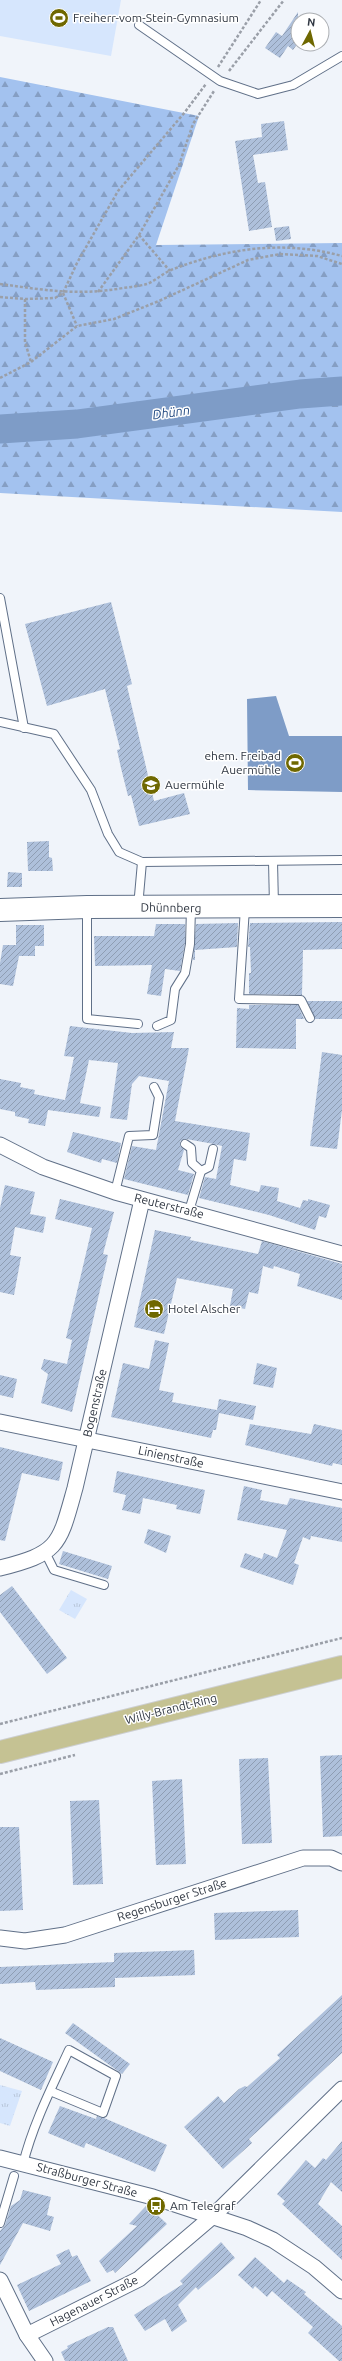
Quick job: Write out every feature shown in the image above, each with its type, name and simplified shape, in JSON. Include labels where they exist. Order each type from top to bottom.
[{"type":"main road","name":"Willy-Brandt-Ring","points":[[0,1752],[342,1667]]},
{"type":"street","name":"Dhünnberg","points":[[0,910],[87,907],[191,908],[342,906]]},
{"type":"street","name":"Reuterstraße","points":[[0,1145],[43,1167],[115,1192],[342,1254]]},
{"type":"street","name":"Bogenstraße","points":[[0,1568],[25,1561],[45,1552],[58,1542],[63,1532],[87,1440],[142,1200]]},
{"type":"street","name":"Linienstraße","points":[[0,1422],[342,1492]]},
{"type":"street","name":"Regensburger Straße","points":[[0,1938],[25,1941],[65,1935],[303,1858],[331,1858],[342,1863]]},
{"type":"street","points":[[213,2216],[342,2089]]},
{"type":"street","name":"Straßburger Straße","points":[[0,2158],[153,2197],[213,2216],[273,2240],[314,2267],[342,2291]]},
{"type":"street","name":"Hagenauer Straße","points":[[27,2335],[139,2279],[213,2216]]},
{"type":"street","points":[[0,2280],[27,2335],[45,2361]]},
{"type":"lane","points":[[140,25],[220,82],[258,94],[293,85],[342,56]]},
{"type":"lane","points":[[0,598],[24,728]]},
{"type":"lane","points":[[0,722],[54,734],[91,790],[108,834],[119,852],[142,862],[342,860]]},
{"type":"lane","points":[[273,860],[274,906]]},
{"type":"lane","points":[[138,907],[142,862]]},
{"type":"lane","points":[[87,907],[87,1019],[138,1024]]},
{"type":"lane","points":[[245,907],[239,999],[301,1000],[310,1018]]},
{"type":"lane","points":[[157,1026],[171,1020],[175,989],[185,973],[190,944],[191,908]]},
{"type":"lane","points":[[115,1192],[129,1136],[153,1135],[159,1097],[154,1087]]},
{"type":"lane","points":[[185,1144],[191,1148],[192,1163],[201,1171]]},
{"type":"lane","points":[[189,1211],[201,1171],[209,1167],[213,1150]]},
{"type":"lane","points":[[45,1552],[54,1570],[104,1585]]},
{"type":"lane","points":[[22,2164],[28,2143],[50,2091],[69,2050],[116,2076],[103,2113],[50,2091]]},
{"type":"lane","points":[[0,2223],[14,2176]]},
{"type":"path","points":[[0,297],[25,300],[55,298],[63,293],[77,263],[118,191],[185,112],[212,76],[261,0]]},
{"type":"path","points":[[98,292],[140,235],[179,166],[192,124],[220,82],[284,0]]},
{"type":"path","points":[[140,235],[170,271]]},
{"type":"path","points":[[0,284],[63,293],[98,292],[147,284],[170,271],[214,256],[248,249],[282,246],[318,249],[342,256]]},
{"type":"path","points":[[0,378],[31,362],[77,326],[114,319],[159,301],[248,260],[280,254],[317,256],[342,264]]},
{"type":"path","points":[[63,293],[77,326]]},
{"type":"path","points":[[25,300],[25,342],[31,362]]},
{"type":"path","points":[[0,1724],[342,1638]]},
{"type":"green space","name":"Freiherr-vom-Stein-Gymnasium","points":[[0,0],[121,0],[111,56],[0,36]]},
{"type":"green space","points":[[0,77],[199,116],[156,245],[342,243],[342,512],[0,493]]},
{"type":"green space","points":[[71,1590],[87,1599],[75,1619],[59,1610]]},
{"type":"green space","points":[[0,2085],[22,2091],[10,2126],[0,2123]]},
{"type":"shaded area","name":"ehem. Freibad Auermühle","points":[[276,696],[289,736],[342,736],[342,792],[248,790],[247,699]]},
{"type":"building","points":[[290,24],[290,48],[288,46],[280,58],[265,48],[276,32],[282,36]]},
{"type":"building","points":[[284,121],[288,150],[253,155],[258,183],[265,182],[272,227],[249,231],[235,141],[262,137],[261,124]]},
{"type":"building","points":[[289,226],[291,239],[276,241],[274,228]]},
{"type":"building","points":[[111,602],[132,684],[127,686],[154,801],[184,793],[190,814],[139,826],[131,795],[128,796],[121,768],[117,750],[120,749],[105,689],[47,706],[25,624]]},
{"type":"building","points":[[49,841],[49,857],[52,858],[53,871],[28,871],[27,842]]},
{"type":"building","points":[[8,872],[22,873],[22,887],[7,887]]},
{"type":"building","points":[[342,922],[342,949],[303,950],[302,995],[249,994],[249,973],[251,973],[250,947],[248,947],[250,923]]},
{"type":"building","points":[[238,923],[237,947],[195,950],[195,960],[193,960],[196,924]]},
{"type":"building","points":[[156,924],[185,924],[185,943],[180,971],[165,969],[161,996],[147,994],[152,965],[95,966],[94,936],[154,936]]},
{"type":"building","points":[[16,925],[44,925],[44,946],[35,946],[35,956],[19,956],[13,986],[0,984],[0,963],[3,945],[16,945]]},
{"type":"building","points":[[307,1001],[342,1001],[342,1019],[315,1019]]},
{"type":"building","points":[[249,1005],[298,1005],[304,1019],[296,1019],[296,1049],[236,1048],[237,1008],[249,1009]]},
{"type":"building","points":[[70,1026],[132,1033],[174,1032],[171,1048],[189,1048],[175,1121],[250,1133],[246,1161],[234,1159],[230,1185],[259,1192],[261,1185],[279,1188],[277,1201],[300,1208],[303,1200],[308,1201],[308,1199],[330,1205],[326,1218],[319,1216],[315,1230],[269,1215],[199,1198],[205,1177],[216,1179],[222,1146],[214,1144],[186,1139],[180,1141],[180,1146],[184,1150],[178,1170],[194,1174],[188,1195],[124,1179],[132,1146],[156,1150],[169,1081],[139,1076],[132,1084],[127,1120],[110,1118],[118,1063],[89,1060],[80,1103],[101,1107],[99,1117],[48,1110],[45,1126],[28,1123],[29,1119],[15,1116],[15,1112],[0,1109],[0,1079],[21,1083],[20,1087],[35,1090],[34,1094],[65,1100],[74,1057],[64,1056]]},
{"type":"building","points":[[322,1052],[342,1055],[342,1110],[337,1149],[310,1146]]},
{"type":"building","points":[[73,1132],[121,1143],[117,1163],[102,1159],[101,1163],[67,1152]]},
{"type":"building","points":[[5,1185],[35,1192],[30,1214],[46,1217],[43,1233],[15,1227],[10,1255],[21,1257],[14,1295],[0,1292],[0,1208]]},
{"type":"building","points":[[60,1199],[114,1212],[103,1254],[108,1255],[72,1412],[41,1403],[48,1374],[41,1369],[44,1359],[67,1364],[72,1340],[66,1338],[92,1228],[55,1219]]},
{"type":"building","points":[[155,1230],[191,1237],[190,1240],[258,1254],[262,1241],[342,1264],[342,1300],[297,1286],[300,1274],[274,1266],[273,1269],[263,1266],[258,1294],[249,1292],[245,1309],[230,1306],[233,1289],[177,1278],[164,1334],[134,1327]]},
{"type":"building","points":[[155,1340],[169,1343],[159,1390],[174,1393],[172,1402],[217,1410],[219,1399],[256,1406],[253,1420],[219,1413],[216,1430],[213,1430],[211,1438],[111,1417],[123,1363],[149,1369]]},
{"type":"building","points":[[257,1363],[277,1368],[273,1388],[253,1384]]},
{"type":"building","points":[[0,1375],[17,1379],[13,1398],[0,1395]]},
{"type":"building","points":[[250,1424],[311,1434],[314,1424],[342,1430],[342,1465],[333,1463],[332,1466],[245,1445]]},
{"type":"building","points":[[0,1447],[63,1462],[59,1481],[22,1473],[5,1541],[0,1540]]},
{"type":"building","points":[[117,1471],[205,1490],[200,1514],[176,1509],[177,1505],[143,1498],[140,1514],[122,1510],[126,1495],[113,1492]]},
{"type":"building","points":[[244,1486],[262,1490],[260,1500],[287,1505],[290,1498],[342,1508],[342,1542],[311,1536],[310,1540],[303,1537],[294,1563],[299,1565],[293,1585],[240,1567],[245,1553],[262,1559],[264,1553],[277,1558],[287,1530],[237,1520]]},
{"type":"building","points":[[148,1529],[171,1536],[166,1553],[144,1543]]},
{"type":"building","points":[[63,1551],[112,1566],[108,1579],[59,1564]]},
{"type":"building","points":[[12,1586],[67,1658],[47,1674],[0,1612],[0,1595]]},
{"type":"building","points":[[342,1755],[342,1836],[323,1837],[320,1756]]},
{"type":"building","points":[[268,1758],[272,1843],[242,1844],[239,1759]]},
{"type":"building","points":[[182,1779],[186,1864],[156,1865],[152,1781]]},
{"type":"building","points":[[99,1800],[103,1884],[73,1885],[70,1801]]},
{"type":"building","points":[[0,1827],[19,1827],[23,1910],[0,1911]]},
{"type":"building","points":[[298,1910],[299,1937],[215,1940],[214,1913]]},
{"type":"building","points":[[194,1950],[195,1975],[115,1978],[115,1987],[36,1990],[35,1982],[0,1984],[0,1967],[114,1962],[114,1953]]},
{"type":"building","points":[[342,1995],[342,2053],[249,2139],[252,2143],[223,2169],[184,2127],[218,2096],[224,2103],[239,2089],[245,2086],[247,2087],[280,2058],[277,2055]]},
{"type":"building","points":[[73,2023],[130,2064],[122,2074],[65,2033]]},
{"type":"building","points":[[0,2038],[53,2062],[41,2090],[0,2071]]},
{"type":"building","points":[[60,2106],[96,2119],[97,2116],[104,2118],[167,2145],[155,2172],[86,2143],[84,2148],[48,2133]]},
{"type":"building","points":[[342,2141],[342,2192],[331,2182],[318,2204],[342,2226],[342,2260],[282,2204],[285,2201],[277,2194],[306,2160],[315,2168],[323,2158],[326,2160]]},
{"type":"building","points":[[23,2190],[51,2197],[47,2215],[54,2217],[50,2231],[23,2223],[0,2265],[0,2231],[5,2225],[11,2206],[20,2200]]},
{"type":"building","points":[[147,2205],[167,2224],[115,2273],[113,2270],[107,2273],[99,2261],[137,2226],[129,2224]]},
{"type":"building","points":[[221,2242],[235,2258],[198,2290],[196,2287],[178,2305],[187,2321],[172,2332],[165,2319],[145,2331],[134,2315],[183,2284],[180,2281]]},
{"type":"building","points":[[69,2249],[72,2257],[77,2255],[91,2281],[29,2311],[17,2285],[61,2264],[56,2255]]},
{"type":"building","points":[[255,2257],[284,2283],[287,2279],[306,2292],[304,2294],[342,2326],[342,2361],[339,2361],[308,2333],[313,2327],[272,2291],[267,2297],[255,2286],[253,2289],[238,2275]]},
{"type":"building","points":[[108,2327],[113,2327],[128,2361],[65,2361],[61,2352],[68,2348],[67,2346]]},
{"type":"waterway","name":"Dhünn","points":[[0,429],[77,424],[300,394],[342,391]]},
{"type":"place","name":"Freiherr-vom-Stein-Gymnasium","points":[[59,18]]},
{"type":"place","name":"ehem. Freibad Auermühle","points":[[295,763]]},
{"type":"place","name":"Auermühle","points":[[151,785]]},
{"type":"place","name":"Hotel Alscher","points":[[154,1309]]},
{"type":"place","name":"Am Telegraf","points":[[156,2206]]}]
